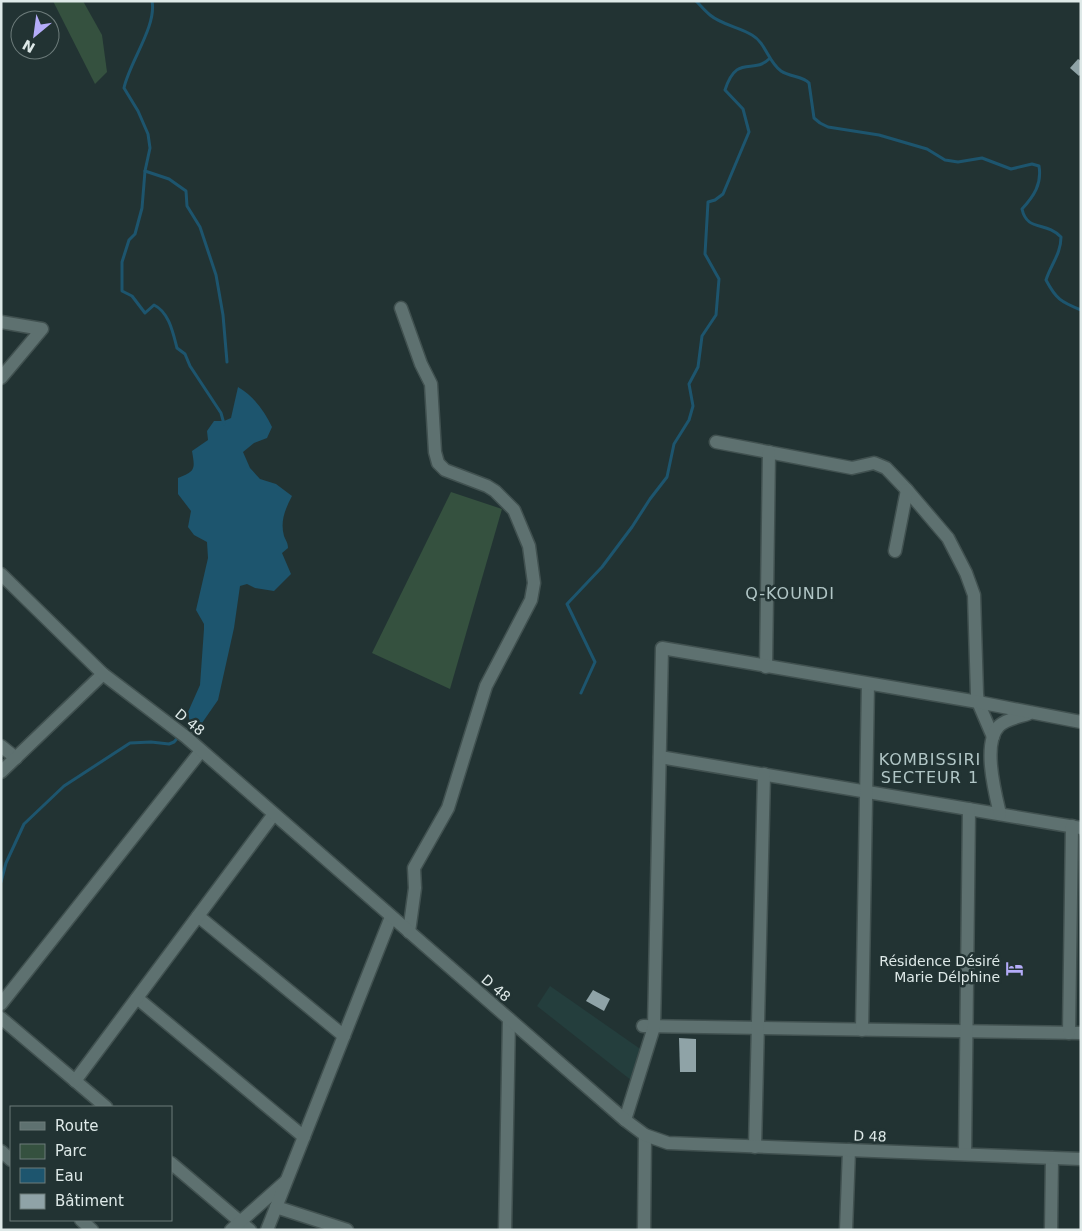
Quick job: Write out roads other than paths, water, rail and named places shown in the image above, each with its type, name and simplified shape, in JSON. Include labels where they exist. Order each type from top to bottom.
[{"type":"street","points":[[401,308],[421,364],[431,384],[435,452],[438,463],[445,470],[487,486],[495,491],[514,510],[529,546],[534,583],[531,600],[486,686],[448,808],[414,868],[415,888],[409,932]]},
{"type":"street","points":[[1,322],[42,329],[1,378]]},
{"type":"street","points":[[716,442],[852,468],[874,463],[886,468],[907,490],[948,538],[966,573],[974,596],[978,702],[993,737]]},
{"type":"street","points":[[766,666],[769,452]]},
{"type":"street","points":[[895,551],[907,490]]},
{"type":"street","name":"D 48","points":[[1,574],[103,674],[186,738],[624,1120],[645,1135],[668,1143],[1081,1159]]},
{"type":"street","points":[[624,1120],[649,1026],[660,757],[662,648],[978,702],[1081,722]]},
{"type":"street","points":[[1,772],[103,674]]},
{"type":"street","points":[[862,1030],[868,684]]},
{"type":"street","points":[[1000,814],[993,779],[991,747],[993,737],[999,726],[1011,719],[1031,713]]},
{"type":"street","points":[[1,746],[16,758]]},
{"type":"street","points":[[1,1004],[201,751]]},
{"type":"street","points":[[649,1026],[1075,1033],[1076,827],[660,757]]},
{"type":"street","points":[[755,1147],[764,774]]},
{"type":"street","points":[[965,1154],[969,809]]},
{"type":"street","points":[[75,1081],[274,814]]},
{"type":"street","points":[[198,916],[344,1036]]},
{"type":"street","points":[[267,1230],[391,917]]},
{"type":"street","points":[[137,998],[304,1137]]},
{"type":"street","points":[[1,1018],[105,1106]]},
{"type":"street","points":[[505,1230],[509,1019]]},
{"type":"street","points":[[644,1230],[645,1135]]},
{"type":"street","points":[[846,1230],[849,1150]]},
{"type":"street","points":[[1050,1230],[1052,1158]]},
{"type":"street","points":[[172,1164],[236,1225],[250,1230]]},
{"type":"street","points":[[236,1225],[286,1181]]},
{"type":"street","points":[[276,1207],[347,1230]]},
{"type":"street","points":[[82,1221],[92,1230]]},
{"type":"water","points":[[238,387],[258,405],[272,427],[267,438],[254,443],[243,452],[250,468],[260,479],[276,484],[292,496],[285,511],[283,521],[283,531],[288,548],[282,553],[291,574],[274,591],[255,588],[247,584],[240,586],[234,628],[218,700],[202,723],[190,724],[188,712],[200,685],[204,629],[204,624],[196,610],[208,558],[207,542],[194,535],[188,527],[191,511],[178,494],[178,478],[193,469],[192,451],[208,440],[207,431],[214,421],[224,421],[231,418]]},
{"type":"waterway","points":[[152,1],[152,11],[147,33],[124,88],[138,111],[148,134],[150,148],[145,171],[142,208],[135,234],[129,240],[122,262],[122,291],[132,296],[145,313],[154,305],[167,318],[177,348],[185,354],[190,366],[221,413],[224,424]]},
{"type":"waterway","points":[[696,1],[706,12],[715,18],[757,38],[773,63],[781,71],[809,83],[814,118],[828,127],[879,135],[927,149],[945,160],[958,162],[982,158],[1011,169],[1032,164],[1039,166],[1038,184],[1022,209],[1024,216],[1033,224],[1049,229],[1061,237],[1058,254],[1046,280],[1060,299],[1068,305],[1081,310]]},
{"type":"waterway","points":[[581,693],[595,662],[567,604],[602,567],[667,477],[674,444],[689,420],[693,406],[689,384],[698,367],[702,336],[716,315],[719,279],[705,254],[708,202],[715,200],[723,194],[749,132],[743,109],[725,90],[730,79],[740,68],[757,65],[769,59]]},
{"type":"waterway","points":[[145,171],[169,179],[186,191],[187,206],[200,227],[216,275],[223,315],[227,362]]},
{"type":"waterway","points":[[1,882],[6,863],[24,824],[64,786],[130,743],[151,742],[169,744],[174,742],[180,735]]},
{"type":"place","name":"Résidence Désiré Marie Délphine","points":[[1014,969]]},
{"type":"district","name":"Q-KOUNDI","points":[[790,593]]},
{"type":"district","name":"KOMBISSIRI SECTEUR 1","points":[[930,768]]}]
